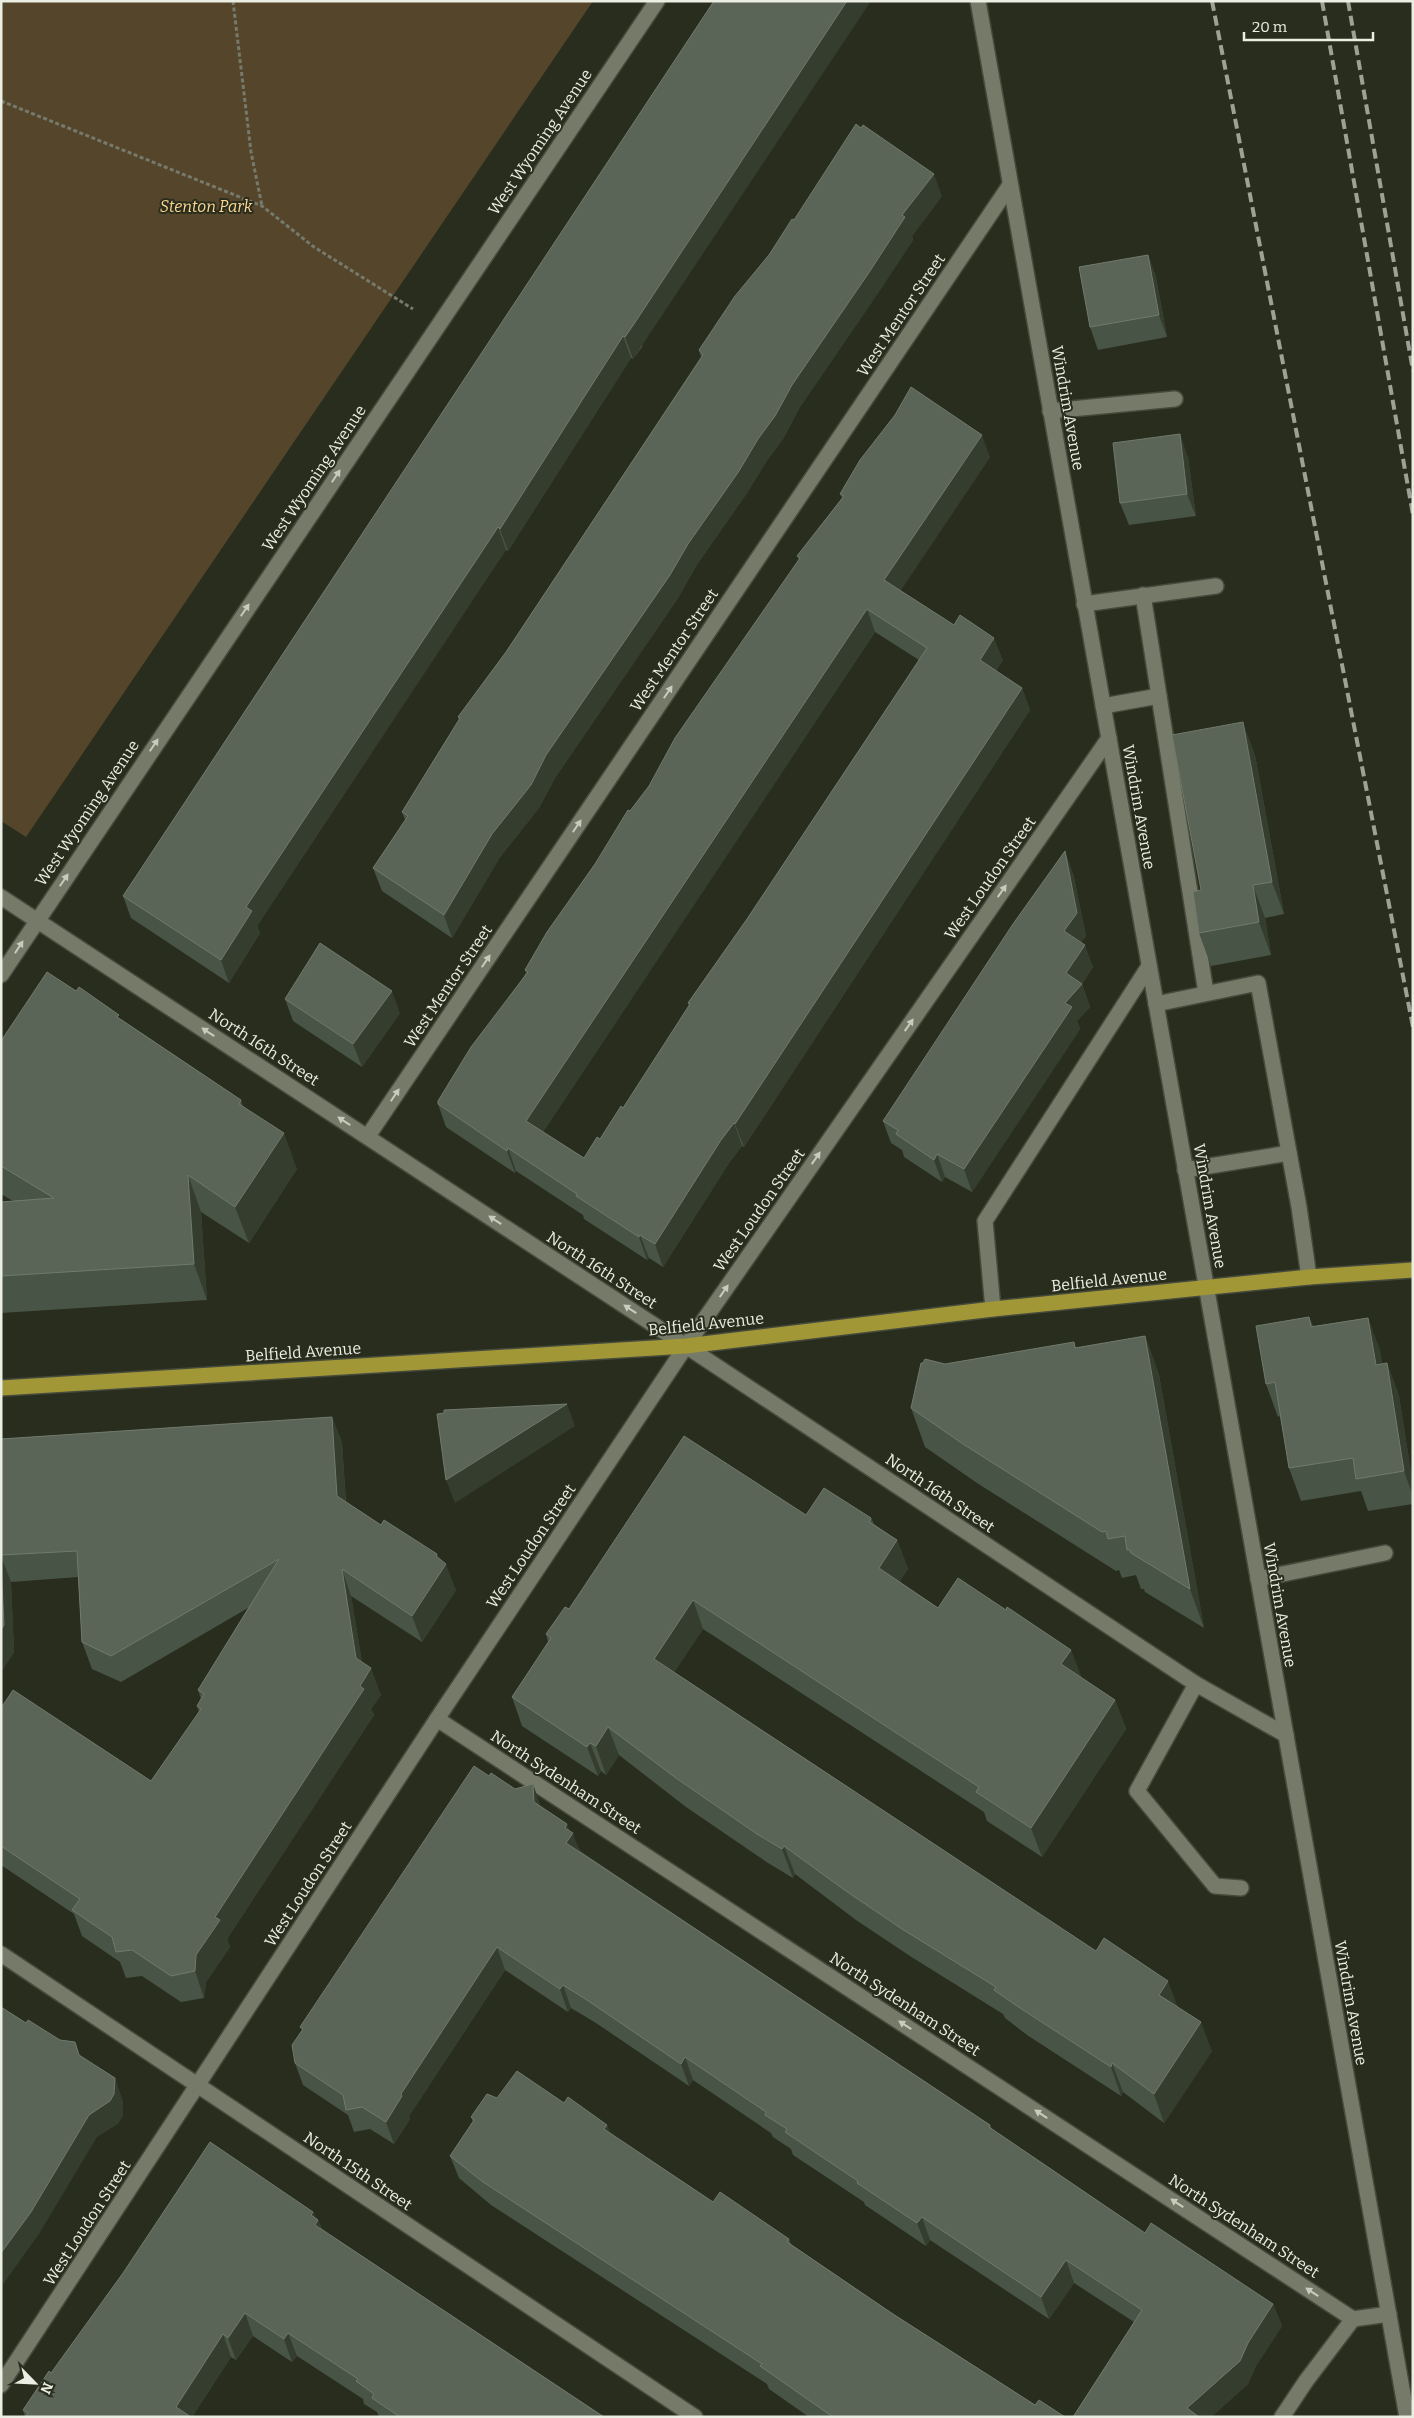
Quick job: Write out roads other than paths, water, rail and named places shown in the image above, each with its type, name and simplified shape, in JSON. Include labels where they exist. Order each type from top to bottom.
[{"type":"main road","name":"Belfield Avenue","points":[[1,1388],[686,1346],[993,1309],[1309,1277],[1413,1270]]},
{"type":"street","name":"West Wyoming Avenue","points":[[1,975],[36,920],[657,1]]},
{"type":"street","name":"Windrim Avenue","points":[[978,1],[1407,2417]]},
{"type":"street","name":"West Mentor Street","points":[[368,1136],[1010,184]]},
{"type":"street","points":[[1050,410],[1175,399]]},
{"type":"street","points":[[1084,604],[1143,594],[1216,586]]},
{"type":"street","points":[[1143,594],[1206,993]]},
{"type":"street","points":[[1103,706],[1159,696]]},
{"type":"street","name":"West Loudon Street","points":[[1,2386],[437,1719],[686,1346],[1109,738]]},
{"type":"street","name":"North 16th Street","points":[[1,897],[368,1136],[1196,1684],[1286,1735]]},
{"type":"street","points":[[993,1309],[986,1221],[1149,966]]},
{"type":"street","points":[[1156,1004],[1258,983],[1309,1277]]},
{"type":"street","points":[[1185,1170],[1289,1153]]},
{"type":"street","points":[[1258,1579],[1385,1553]]},
{"type":"street","points":[[1196,1684],[1137,1791],[1215,1886],[1241,1888]]},
{"type":"street","name":"North Sydenham Street","points":[[437,1719],[1353,2319]]},
{"type":"street","name":"North 15th Street","points":[[1,1954],[695,2417]]},
{"type":"street","points":[[1282,2417],[1306,2381],[1353,2319],[1389,2314]]},
{"type":"railway","points":[[1212,1],[1413,1027]]},
{"type":"railway","points":[[1322,1],[1413,515]]},
{"type":"railway","points":[[1348,1],[1413,371]]},
{"type":"park label","name":"Stenton Park","points":[[206,206]]}]
